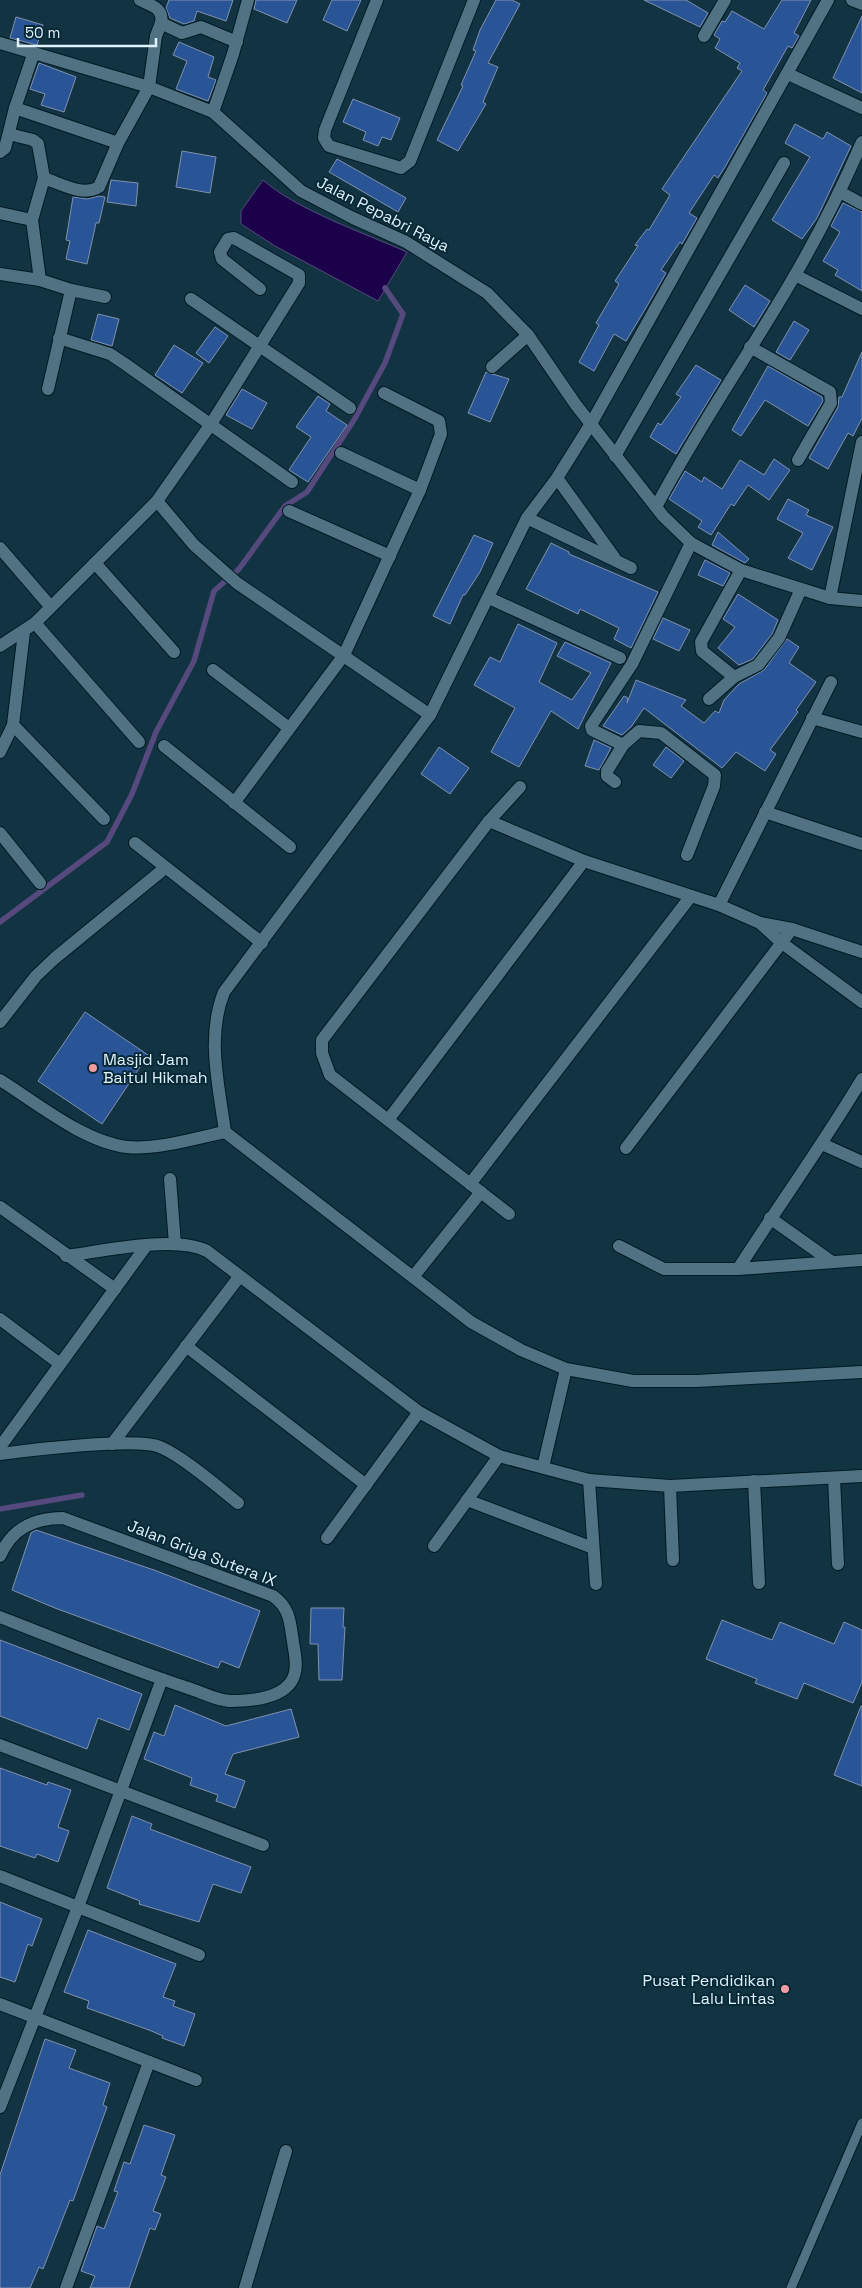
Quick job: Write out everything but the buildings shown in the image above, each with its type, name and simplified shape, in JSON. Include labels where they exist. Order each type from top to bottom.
[{"type":"street","points":[[44,178],[74,189],[93,191],[104,181],[118,144],[149,87],[156,36],[162,16],[158,9],[140,0]]},
{"type":"street","points":[[212,112],[237,42],[248,0]]},
{"type":"street","points":[[377,0],[325,130],[324,138],[329,146],[401,168],[410,161],[474,0]]},
{"type":"street","points":[[828,0],[592,422],[558,478],[527,518],[430,715],[224,992],[217,1010],[215,1059],[225,1132],[472,1322],[520,1350],[566,1369],[642,1381],[698,1382],[862,1372]]},
{"type":"street","points":[[852,0],[862,4]]},
{"type":"street","points":[[704,36],[723,1]]},
{"type":"street","points":[[161,23],[182,33],[201,27],[237,42]]},
{"type":"street","name":"Jalan Pepabri Raya","points":[[0,43],[34,55],[149,87],[212,112],[301,191],[353,218],[406,242],[438,260],[487,293],[528,335],[576,405],[592,422],[615,456],[656,507],[691,543],[741,570],[830,598],[862,601]]},
{"type":"street","points":[[0,152],[5,148],[15,108],[34,55]]},
{"type":"street","points":[[788,74],[862,108]]},
{"type":"street","points":[[15,108],[118,144]]},
{"type":"street","points":[[9,134],[33,140],[38,144],[44,178],[32,220],[40,280]]},
{"type":"street","points":[[656,507],[750,347],[795,275],[840,192],[862,142]]},
{"type":"street","points":[[615,456],[784,163]]},
{"type":"street","points":[[840,192],[862,204]]},
{"type":"street","points":[[0,213],[32,220]]},
{"type":"street","points":[[0,646],[35,623],[157,501],[211,424],[299,283],[298,275],[234,238],[228,240],[220,252],[222,259],[260,289]]},
{"type":"street","points":[[0,274],[40,280],[71,290],[105,297]]},
{"type":"street","points":[[795,275],[862,309]]},
{"type":"street","points":[[48,389],[71,290]]},
{"type":"street","points":[[191,299],[350,408]]},
{"type":"street","points":[[492,368],[528,335]]},
{"type":"street","points":[[59,338],[110,354],[292,482]]},
{"type":"street","points":[[750,347],[830,392],[831,403],[798,460]]},
{"type":"street","points":[[234,803],[344,655],[420,490],[442,427],[439,421],[384,393]]},
{"type":"street","points":[[830,598],[861,450]]},
{"type":"street","points":[[341,453],[420,490]]},
{"type":"street","points":[[558,478],[615,559]]},
{"type":"street","points":[[157,501],[194,544],[237,583],[430,715]]},
{"type":"street","points":[[289,511],[390,556]]},
{"type":"street","points":[[527,518],[631,568]]},
{"type":"street","points":[[623,745],[592,730],[591,726],[632,664],[691,543]]},
{"type":"street","points":[[0,548],[50,606]]},
{"type":"street","points":[[95,564],[174,652]]},
{"type":"street","points":[[734,676],[702,651],[701,642],[741,570]]},
{"type":"street","points":[[709,699],[734,676],[758,665],[784,629],[801,589]]},
{"type":"street","points":[[489,598],[620,658]]},
{"type":"street","points":[[35,623],[139,742]]},
{"type":"street","points":[[0,752],[13,725],[24,632]]},
{"type":"street","points":[[213,670],[289,728]]},
{"type":"street","points":[[718,905],[831,682]]},
{"type":"street","points":[[812,718],[862,732]]},
{"type":"street","points":[[13,725],[104,819]]},
{"type":"street","points":[[615,782],[607,776],[607,771],[623,745],[639,731],[661,733],[715,775],[714,786],[687,855]]},
{"type":"street","points":[[164,746],[290,847]]},
{"type":"street","points":[[509,1214],[330,1075],[322,1053],[322,1040],[490,821],[520,788]]},
{"type":"street","points":[[765,812],[862,844]]},
{"type":"street","points":[[490,821],[584,861],[718,905],[760,923],[792,929],[862,952]]},
{"type":"street","points":[[0,833],[40,883]]},
{"type":"street","points":[[135,843],[262,943]]},
{"type":"street","points":[[388,1120],[584,861]]},
{"type":"street","points":[[0,1022],[36,976],[54,958],[165,868]]},
{"type":"street","points":[[470,1184],[691,896]]},
{"type":"street","points":[[760,923],[782,943],[862,1002]]},
{"type":"street","points":[[626,1148],[792,929]]},
{"type":"street","points":[[738,1269],[770,1218],[822,1144],[862,1079]]},
{"type":"street","points":[[0,1080],[86,1134],[121,1146],[148,1147],[225,1132]]},
{"type":"street","points":[[822,1144],[862,1162]]},
{"type":"street","points":[[170,1179],[175,1244]]},
{"type":"street","points":[[413,1277],[481,1192]]},
{"type":"street","points":[[0,1207],[66,1256],[115,1289]]},
{"type":"street","points":[[770,1218],[832,1262]]},
{"type":"street","points":[[66,1256],[175,1244],[187,1244],[207,1251],[419,1412],[499,1456],[589,1480],[670,1486],[862,1476]]},
{"type":"street","points":[[0,1446],[146,1246]]},
{"type":"street","points":[[619,1246],[664,1269],[738,1269],[862,1260]]},
{"type":"street","points":[[112,1444],[239,1277]]},
{"type":"street","points":[[0,1319],[60,1364]]},
{"type":"street","points":[[186,1346],[366,1485]]},
{"type":"street","points":[[543,1467],[566,1369]]},
{"type":"street","points":[[327,1538],[419,1412]]},
{"type":"street","points":[[0,1454],[112,1444],[149,1444],[158,1446],[238,1503]]},
{"type":"street","points":[[434,1546],[499,1456]]},
{"type":"street","points":[[834,1478],[838,1564]]},
{"type":"street","points":[[589,1480],[596,1584]]},
{"type":"street","points":[[754,1481],[759,1583]]},
{"type":"street","points":[[670,1486],[673,1560]]},
{"type":"street","points":[[467,1500],[594,1548]]},
{"type":"street","name":"Jalan Griya Sutera IX","points":[[0,1556],[5,1543],[23,1526],[49,1518],[63,1518],[273,1596],[283,1603],[288,1612],[296,1662],[295,1675],[291,1683],[282,1691],[268,1697],[230,1701],[162,1679]]},
{"type":"street","points":[[0,1617],[162,1679],[78,1907],[0,2107]]},
{"type":"street","points":[[0,1745],[263,1845]]},
{"type":"street","points":[[0,1876],[199,1955]]},
{"type":"street","points":[[0,2004],[196,2080]]},
{"type":"street","points":[[66,2288],[149,2062]]},
{"type":"street","points":[[245,2288],[286,2151]]},
{"type":"lane","points":[[791,2288],[862,2123]]},
{"type":"shaded area","points":[[263,180],[277,191],[312,211],[407,252],[378,301],[275,246],[241,224],[241,211]]},
{"type":"waterway","points":[[0,922],[107,842],[132,794],[156,732],[194,661],[214,591],[239,569],[285,506],[307,492],[354,420],[385,363],[403,314],[385,288]]},
{"type":"waterway","points":[[0,1509],[82,1495]]},
{"type":"place","name":"Masjid Jam Baitul Hikmah","points":[[93,1068]]},
{"type":"place","name":"Pusat Pendidikan Lalu Lintas","points":[[785,1989]]}]
